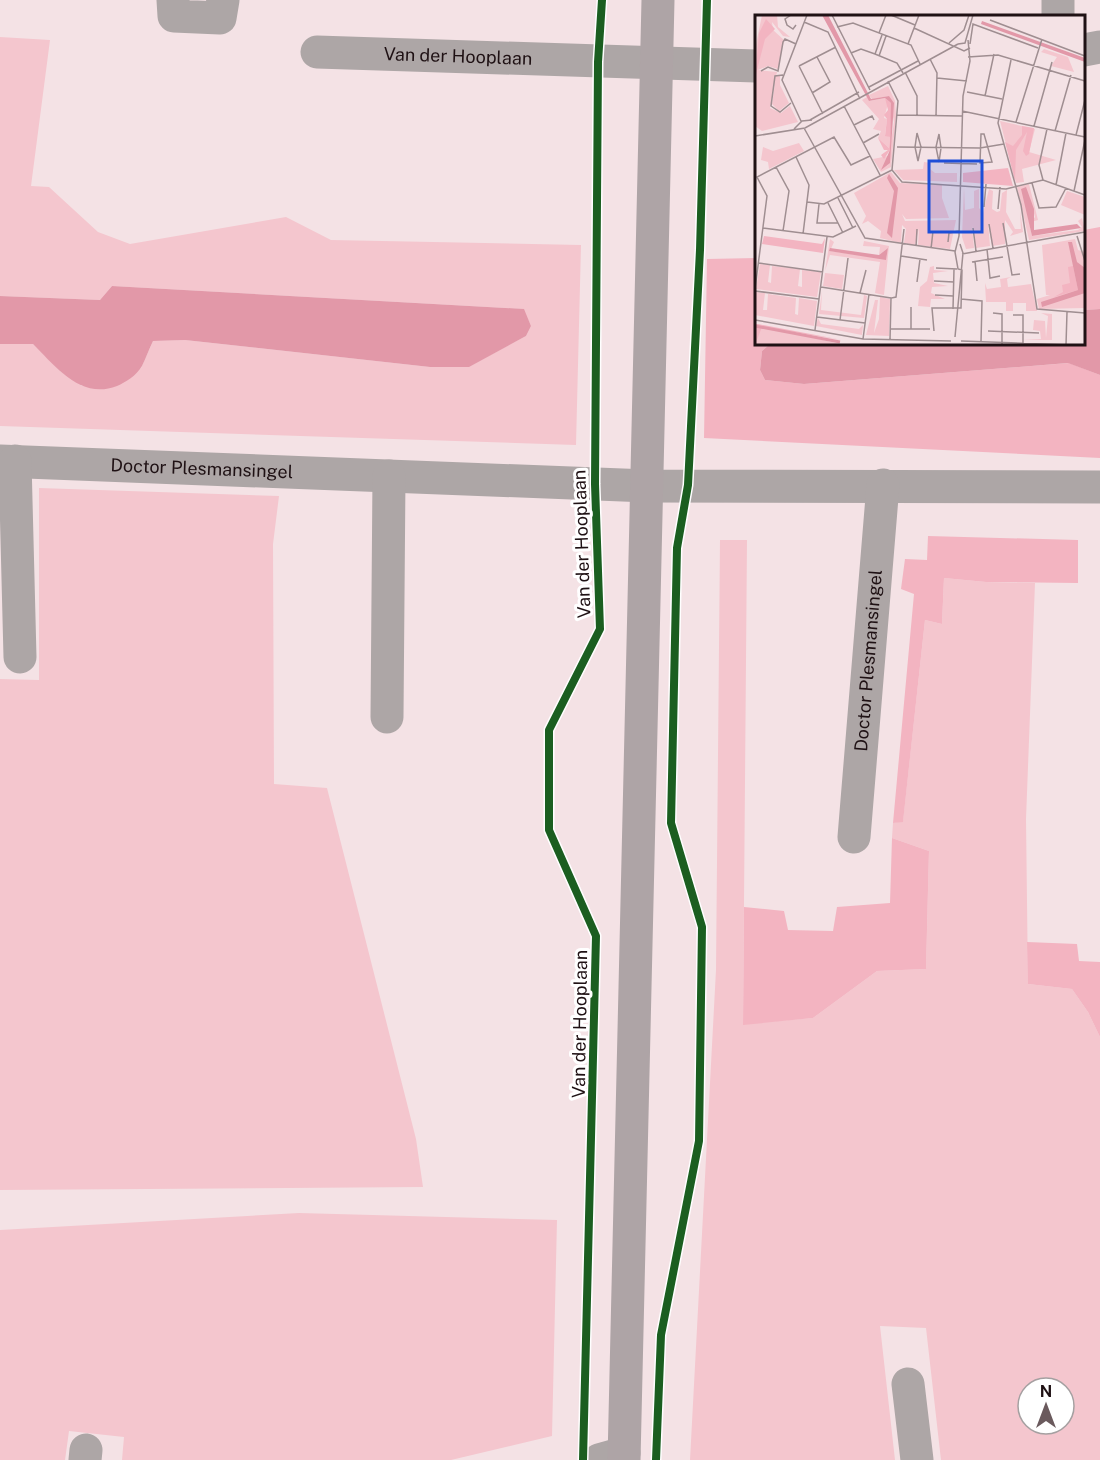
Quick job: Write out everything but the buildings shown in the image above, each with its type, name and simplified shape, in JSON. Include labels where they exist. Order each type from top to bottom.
[{"type":"street","points":[[173,0],[174,16],[220,18],[223,0]]},
{"type":"street","points":[[616,1458],[648,486],[658,0]]},
{"type":"street","points":[[1085,50],[1100,47]]},
{"type":"street","name":"Van der Hooplaan","points":[[316,52],[656,65],[755,66]]},
{"type":"street","name":"Doctor Plesmansingel","points":[[20,657],[8,461],[648,486],[1100,487]]},
{"type":"street","points":[[387,717],[389,476]]},
{"type":"street","name":"Doctor Plesmansingel","points":[[854,837],[883,485]]},
{"type":"street","points":[[908,1384],[917,1460]]},
{"type":"shaded area","points":[[0,37],[50,40],[31,186],[49,187],[98,232],[130,244],[286,217],[331,240],[581,245],[576,445],[0,426],[0,344],[33,344],[60,371],[82,386],[141,368],[153,341],[185,340],[430,367],[468,367],[526,336],[531,326],[523,309],[112,286],[100,300],[0,296]]},
{"type":"shaded area","points":[[1100,227],[1100,309],[1085,310],[1085,230]]},
{"type":"shaded area","points":[[755,258],[755,345],[769,345],[762,351],[760,370],[765,380],[804,384],[1069,363],[1100,375],[1100,458],[704,438],[707,259]]},
{"type":"shaded area","points":[[112,286],[524,309],[531,326],[526,336],[469,367],[430,367],[185,340],[153,341],[137,373],[117,386],[104,389],[92,389],[70,379],[33,344],[0,344],[0,296],[100,300]]},
{"type":"shaded area","points":[[1100,309],[1100,375],[1068,363],[804,384],[765,380],[760,370],[762,351],[769,345],[1085,345],[1085,310]]},
{"type":"shaded area","points":[[39,488],[279,496],[273,544],[274,784],[327,788],[416,1139],[423,1187],[0,1190],[0,679],[39,680]]},
{"type":"shaded area","points":[[928,536],[1078,540],[1078,583],[986,582],[944,578],[942,624],[925,620],[903,822],[893,823],[914,594],[901,589],[905,559],[927,560]]},
{"type":"shaded area","points":[[720,540],[747,540],[743,1024],[813,1018],[877,971],[926,969],[929,851],[892,838],[893,823],[903,821],[925,620],[942,624],[944,578],[1035,583],[1026,819],[1028,984],[1072,989],[1088,1012],[1100,1037],[1100,1460],[941,1460],[926,1328],[880,1326],[895,1460],[690,1460],[716,970]]},
{"type":"shaded area","points":[[892,838],[929,851],[926,969],[877,971],[813,1018],[743,1025],[744,907],[784,911],[788,930],[833,931],[837,907],[890,903]]},
{"type":"shaded area","points":[[1027,942],[1077,944],[1079,961],[1100,962],[1100,1037],[1088,1012],[1072,989],[1028,984]]},
{"type":"shaded area","points":[[299,1213],[557,1220],[552,1436],[451,1460],[122,1460],[124,1437],[69,1431],[65,1460],[0,1460],[0,1230]]},
{"type":"cycle path","points":[[583,1460],[596,936],[549,830],[549,730],[600,629],[595,484],[598,62],[602,0]]},
{"type":"cycle path","points":[[656,1460],[661,1335],[699,1141],[702,927],[671,823],[677,548],[688,485],[700,250],[707,0]]}]
